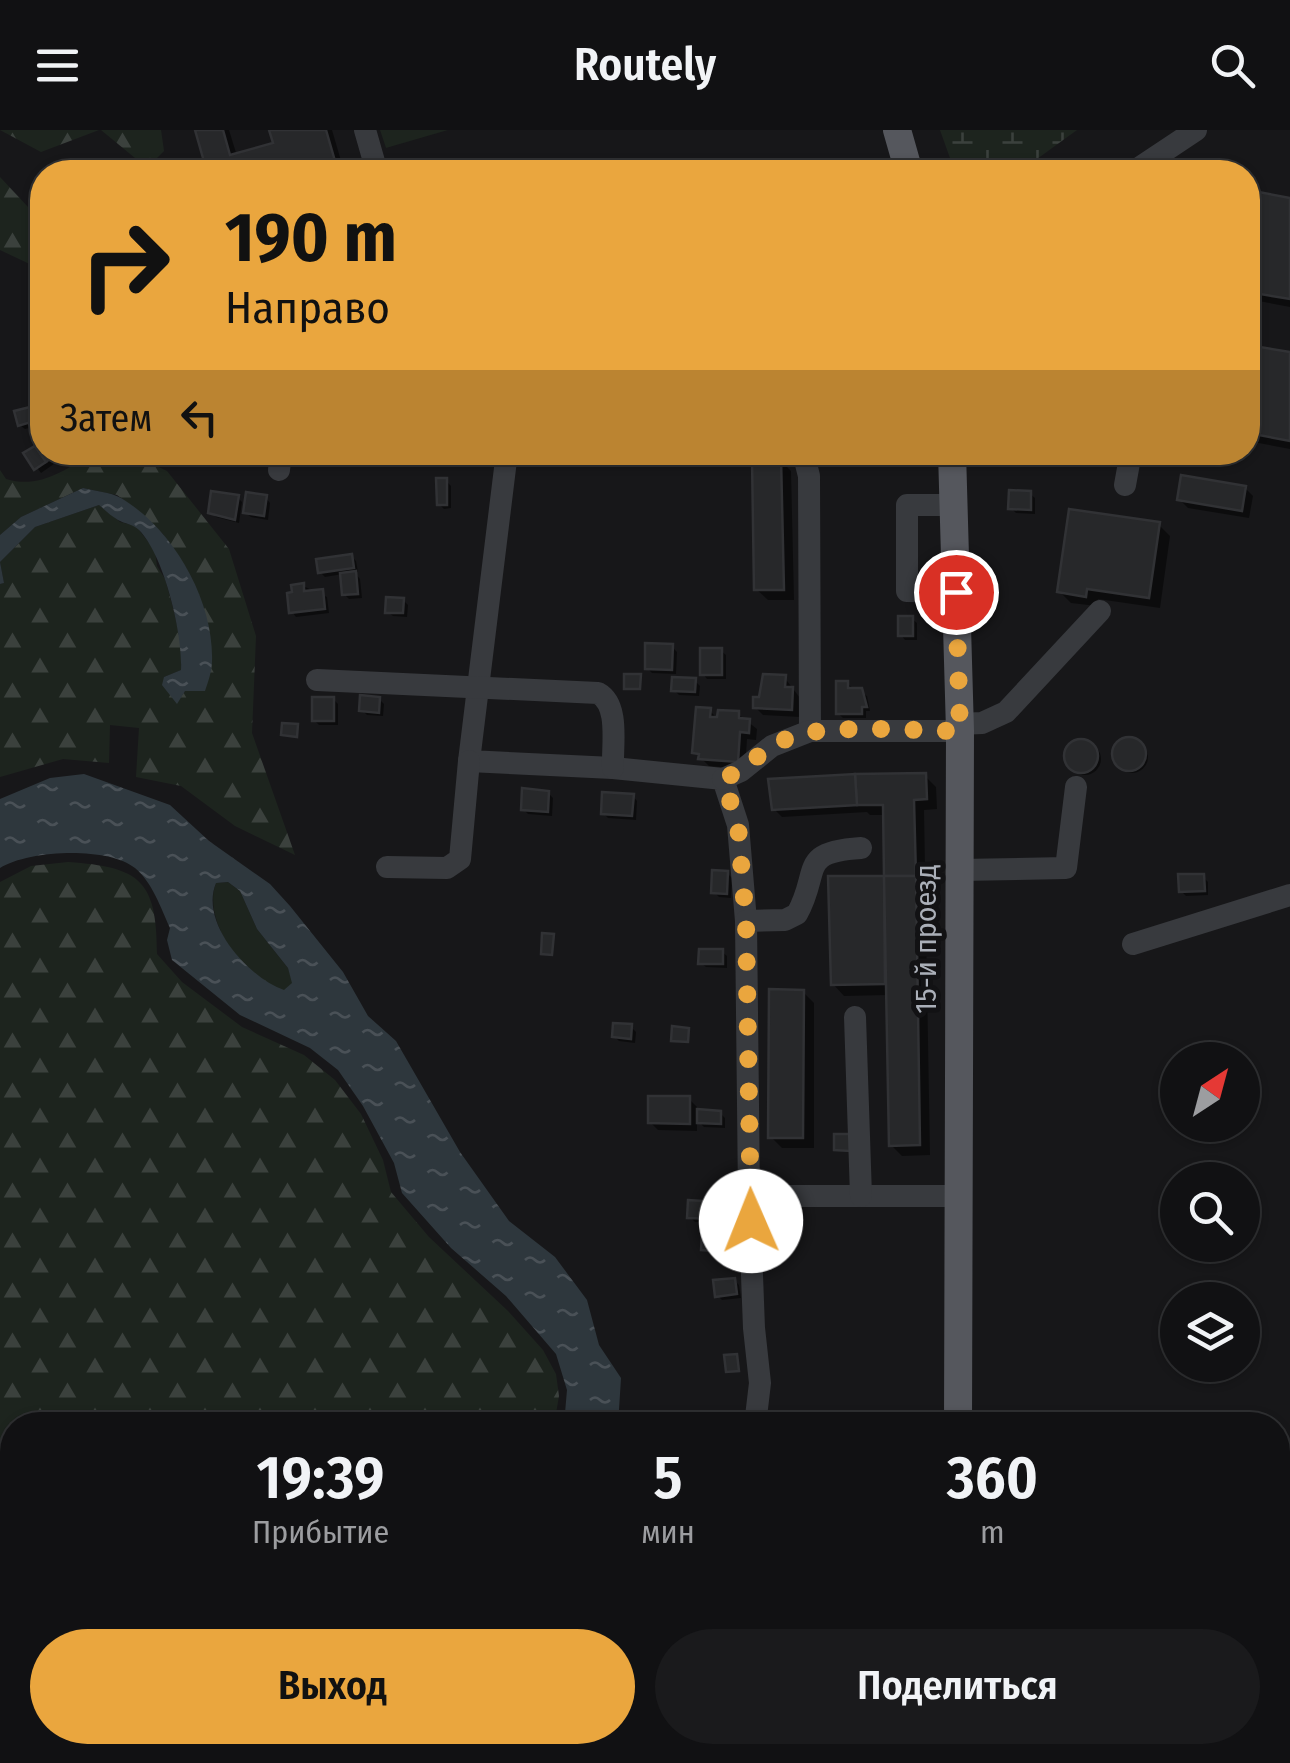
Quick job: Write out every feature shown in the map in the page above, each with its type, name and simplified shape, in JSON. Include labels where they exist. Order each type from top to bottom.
[{"type":"main road","points":[[897,130],[906,160]]},
{"type":"main road","name":"15-й проезд","points":[[952,465],[960,728],[958,1412]]},
{"type":"street","points":[[365,130],[374,160]]},
{"type":"street","points":[[1150,160],[1196,130]]},
{"type":"street","points":[[388,867],[447,868],[460,859],[468,760],[480,690],[506,465]]},
{"type":"street","points":[[806,465],[810,731]]},
{"type":"street","points":[[1125,484],[1129,465]]},
{"type":"street","points":[[954,505],[907,505],[907,592],[956,592]]},
{"type":"street","points":[[468,760],[723,779],[741,771],[772,746],[810,731],[960,728],[1006,712],[1100,610]]},
{"type":"street","points":[[316,680],[598,693],[612,708],[613,768]]},
{"type":"street","points":[[723,779],[738,825],[746,922],[750,1196],[754,1328],[760,1384],[757,1412]]},
{"type":"street","points":[[959,870],[1066,868],[1076,787]]},
{"type":"street","points":[[746,922],[785,920],[797,914],[818,858],[827,852],[861,848]]},
{"type":"street","points":[[1133,944],[1290,895]]},
{"type":"street","points":[[855,1017],[860,1196]]},
{"type":"street","points":[[750,1196],[958,1196]]},
{"type":"green space","points":[[0,130],[99,130],[41,152]]},
{"type":"green space","points":[[101,130],[161,130],[164,151],[155,160],[135,158]]},
{"type":"green space","points":[[380,130],[448,130],[386,148]]},
{"type":"green space","points":[[940,130],[1077,130],[1036,160],[951,160]]},
{"type":"green space","points":[[0,177],[30,209],[30,264],[0,250]]},
{"type":"green space","points":[[72,465],[154,465],[167,471],[229,549],[256,636],[252,733],[295,855],[235,826],[181,786],[136,777],[139,728],[110,725],[109,763],[63,759],[0,777],[0,584],[4,583],[0,562],[35,527],[99,505],[120,522],[136,526],[155,551],[182,648],[181,670],[164,677],[180,698],[185,691],[187,569],[163,534],[139,511],[117,495],[83,488],[21,517],[0,535],[0,470],[6,479],[29,482]]},
{"type":"green space","points":[[92,864],[128,874],[140,882],[153,909],[157,954],[182,982],[242,1027],[304,1055],[335,1080],[361,1114],[383,1160],[391,1192],[429,1237],[508,1311],[543,1350],[556,1374],[556,1412],[0,1412],[0,882],[31,866]]},
{"type":"green space","points":[[228,882],[240,891],[257,929],[288,968],[293,983],[284,991],[246,968],[222,934],[213,895],[216,883]]},
{"type":"water","points":[[83,488],[121,498],[140,511],[173,547],[198,591],[211,638],[212,665],[205,691],[185,691],[177,704],[162,685],[164,677],[181,670],[179,636],[164,576],[137,528],[99,505],[35,527],[0,562],[0,535],[21,517]]},
{"type":"water","points":[[84,774],[170,805],[209,841],[270,884],[343,972],[368,1016],[396,1041],[460,1152],[509,1221],[555,1257],[587,1300],[599,1345],[621,1378],[619,1412],[565,1412],[567,1390],[556,1354],[506,1296],[451,1248],[402,1193],[394,1163],[338,1070],[310,1048],[240,1015],[172,960],[167,940],[170,928],[151,888],[135,868],[106,856],[68,853],[29,857],[0,868],[0,799],[50,778]],"holes":[[[228,882],[240,891],[257,929],[288,968],[292,983],[284,990],[256,974],[230,947],[215,915],[216,883]]]},
{"type":"building","points":[[195,130],[223,130],[230,155],[273,143],[269,130],[326,130],[335,160],[204,160]]},
{"type":"building","points":[[1260,192],[1290,198],[1290,299],[1260,294]]},
{"type":"building","points":[[1260,347],[1290,352],[1290,441],[1260,435]]},
{"type":"building","points":[[30,407],[30,422],[18,426],[14,411]]},
{"type":"building","points":[[752,465],[781,465],[784,590],[754,590]]},
{"type":"building","points":[[1181,475],[1246,486],[1242,511],[1177,500]]},
{"type":"building","points":[[436,478],[447,478],[447,505],[437,505]]},
{"type":"building","points":[[1009,490],[1031,491],[1031,510],[1008,509]]},
{"type":"building","points":[[211,491],[239,495],[235,520],[208,513]]},
{"type":"building","points":[[246,492],[267,495],[264,516],[243,513]]},
{"type":"building","points":[[1069,509],[1160,522],[1149,598],[1087,589],[1086,597],[1057,592]]},
{"type":"building","points":[[352,554],[354,568],[318,573],[316,559]]},
{"type":"building","points":[[356,571],[358,594],[342,595],[340,573]]},
{"type":"building","points":[[304,583],[304,591],[323,589],[325,609],[289,613],[287,593],[292,592],[291,585]]},
{"type":"building","points":[[386,597],[404,598],[403,613],[385,613]]},
{"type":"building","points":[[898,616],[913,616],[913,636],[898,636]]},
{"type":"building","points":[[645,643],[673,644],[672,670],[645,669]]},
{"type":"building","points":[[700,648],[722,648],[722,675],[700,675]]},
{"type":"building","points":[[624,674],[641,674],[640,689],[624,689]]},
{"type":"building","points":[[763,674],[786,675],[785,687],[793,687],[792,710],[753,708],[753,697],[759,697]]},
{"type":"building","points":[[672,677],[696,678],[695,692],[671,691]]},
{"type":"building","points":[[836,681],[848,681],[848,688],[862,688],[867,707],[862,707],[862,714],[836,714]]},
{"type":"building","points":[[360,695],[380,697],[379,713],[359,711]]},
{"type":"building","points":[[312,697],[334,697],[334,721],[312,721]]},
{"type":"building","points":[[696,707],[711,708],[710,717],[717,717],[718,710],[739,711],[739,718],[750,719],[749,733],[740,732],[738,762],[698,759],[699,754],[692,753]]},
{"type":"building","points":[[282,723],[298,724],[297,737],[281,735]]},
{"type":"building","points":[[1129,737],[1141,742],[1146,754],[1141,766],[1129,771],[1117,766],[1112,754],[1117,742]]},
{"type":"building","points":[[1081,739],[1093,744],[1098,756],[1093,768],[1081,773],[1069,768],[1064,756],[1069,744]]},
{"type":"building","points":[[926,773],[927,799],[914,800],[916,876],[884,876],[883,805],[857,805],[855,774]]},
{"type":"building","points":[[855,774],[857,805],[772,810],[768,779]]},
{"type":"building","points":[[522,788],[549,791],[548,812],[521,810]]},
{"type":"building","points":[[602,792],[634,794],[632,816],[601,814]]},
{"type":"building","points":[[712,870],[728,871],[727,894],[711,893]]},
{"type":"building","points":[[1178,874],[1204,874],[1205,891],[1179,892]]},
{"type":"building","points":[[828,876],[884,876],[885,984],[831,985]]},
{"type":"building","points":[[884,876],[916,876],[920,1145],[889,1146]]},
{"type":"building","points":[[542,933],[554,934],[552,955],[541,954]]},
{"type":"building","points":[[699,949],[723,949],[723,964],[698,964]]},
{"type":"building","points":[[769,989],[804,990],[803,1138],[768,1138]]},
{"type":"building","points":[[613,1023],[632,1024],[631,1039],[612,1037]]},
{"type":"building","points":[[672,1026],[689,1028],[688,1042],[671,1041]]},
{"type":"building","points":[[648,1096],[690,1096],[690,1124],[648,1123]]},
{"type":"building","points":[[697,1109],[721,1111],[721,1124],[697,1123]]},
{"type":"building","points":[[834,1134],[850,1134],[850,1151],[834,1150]]},
{"type":"building","points":[[688,1200],[718,1202],[718,1219],[687,1218]]},
{"type":"building","points":[[702,1233],[715,1234],[714,1251],[701,1250]]},
{"type":"building","points":[[735,1278],[737,1294],[715,1297],[713,1280]]},
{"type":"building","points":[[737,1354],[739,1371],[726,1372],[724,1355]]},
{"type":"route","points":[[751,1221],[746,922],[738,825],[723,779],[741,771],[772,746],[810,731],[960,731],[956,592]]}]
